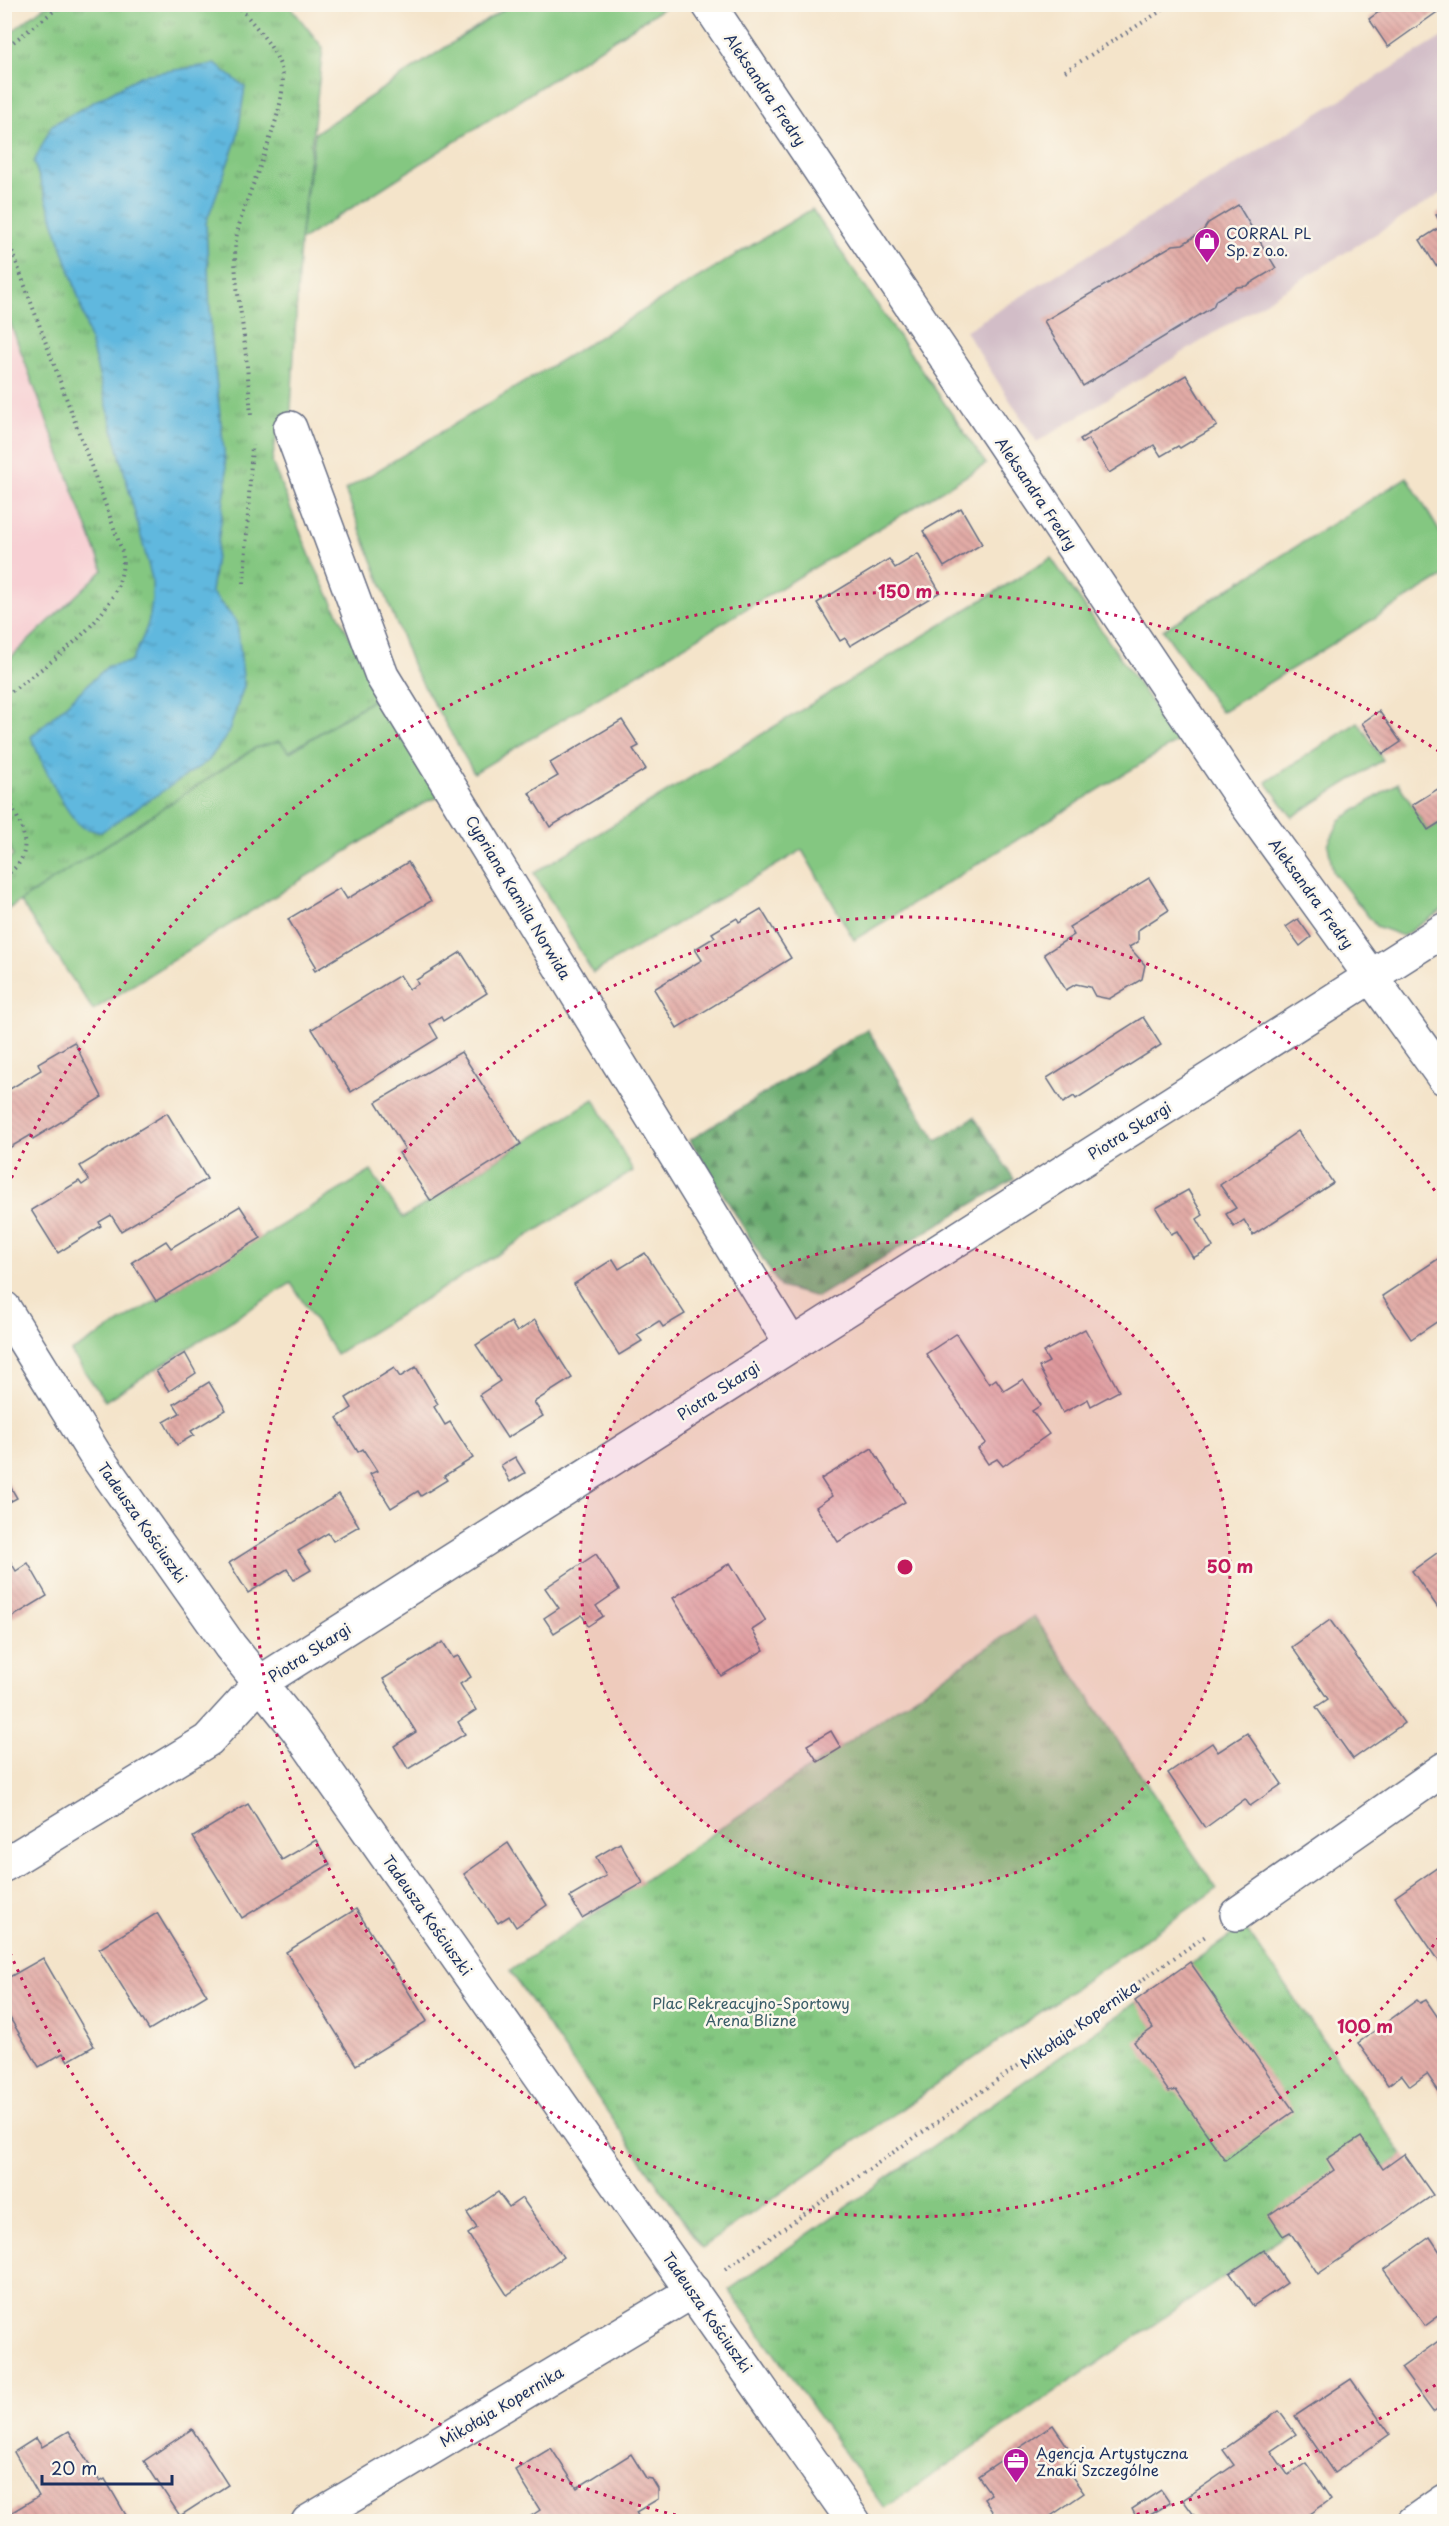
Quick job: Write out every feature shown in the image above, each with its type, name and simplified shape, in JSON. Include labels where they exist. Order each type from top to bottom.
[{"type":"street","name":"Aleksandra Fredry","points":[[709,5],[1239,794],[1372,975],[1444,1078]]},
{"type":"street","name":"Cypriana Kamila Norwida","points":[[290,428],[382,676],[791,1344]]},
{"type":"street","name":"Piotra Skargi","points":[[4,1865],[208,1740],[261,1682],[1444,930]]},
{"type":"street","name":"Tadeusza Kościuszki","points":[[4,1308],[94,1453],[230,1646],[297,1728],[854,2522]]},
{"type":"street","points":[[1237,1914],[1444,1769]]},
{"type":"street","name":"Mikołaja Kopernika","points":[[308,2522],[693,2290]]},
{"type":"street","points":[[1414,2522],[1444,2500]]},
{"type":"path","points":[[4,49],[63,4]]},
{"type":"path","points":[[237,4],[272,50],[282,69],[280,98],[272,131],[236,238],[236,275],[249,378],[251,420]]},
{"type":"path","points":[[1065,71],[1172,4]]},
{"type":"path","points":[[4,229],[114,528],[123,559],[117,587],[105,609],[80,637],[4,697]]},
{"type":"path","points":[[244,583],[252,441]]},
{"type":"path","points":[[4,790],[26,837],[25,855],[14,870],[4,876]]},
{"type":"path","name":"Mikołaja Kopernika","points":[[722,2271],[1237,1914]]},
{"type":"shaded area","points":[[1444,36],[1444,192],[1037,442],[965,331]]},
{"type":"shaded area","points":[[4,309],[103,570],[5,663],[4,663]]},
{"type":"green space","points":[[46,5],[289,5],[323,48],[300,241],[290,428],[277,433],[272,462],[312,561],[379,696],[289,752],[280,741],[255,748],[5,911],[5,861],[13,856],[5,838],[5,663],[103,570],[5,309],[5,37]]},
{"type":"green space","points":[[510,5],[668,5],[300,241],[315,133]]},
{"type":"green space","points":[[812,209],[986,464],[474,773],[414,669],[345,490]]},
{"type":"green space","points":[[1407,477],[1444,539],[1444,576],[1221,712],[1163,630]]},
{"type":"green space","points":[[1051,558],[1178,741],[854,940],[802,850],[593,973],[534,873]]},
{"type":"green space","points":[[379,696],[440,797],[427,801],[93,1010],[20,901],[255,748],[280,741],[290,752]]},
{"type":"green space","points":[[1358,722],[1383,760],[1292,817],[1266,782]]},
{"type":"green space","points":[[1398,783],[1428,830],[1444,820],[1444,909],[1403,936],[1376,926],[1333,872],[1328,845],[1340,820]]},
{"type":"green space","points":[[867,1029],[937,1141],[974,1117],[1014,1179],[817,1297],[780,1287],[690,1140]]},
{"type":"green space","points":[[594,1099],[633,1171],[336,1354],[291,1283],[105,1401],[71,1352],[371,1171],[403,1218]]},
{"type":"green space","name":"Plac Rekreacyjno-Sportowy Arena Blizne","points":[[1034,1616],[1217,1889],[702,2248],[510,1971]]},
{"type":"green space","points":[[1244,1926],[1403,2155],[884,2508],[729,2290]]},
{"type":"water","points":[[215,64],[245,87],[237,138],[206,223],[211,333],[227,478],[211,592],[237,622],[244,686],[228,734],[208,761],[101,832],[83,827],[69,812],[31,737],[108,666],[131,662],[148,622],[152,603],[152,579],[80,302],[34,162],[52,125],[142,75]]},
{"type":"building","points":[[1375,4],[1436,4],[1440,10],[1388,47],[1369,19],[1380,11]]},
{"type":"building","points":[[1238,205],[1276,268],[1246,286],[1237,287],[1216,300],[1213,307],[1083,386],[1044,321],[1173,245],[1183,244],[1203,231],[1208,223]]},
{"type":"building","points":[[1444,209],[1444,261],[1436,266],[1420,240],[1442,226],[1436,215]]},
{"type":"building","points":[[1186,375],[1217,426],[1180,448],[1178,446],[1161,456],[1154,445],[1109,473],[1088,439],[1082,443],[1080,439]]},
{"type":"building","points":[[961,508],[982,544],[944,567],[923,531]]},
{"type":"building","points":[[918,554],[940,592],[850,646],[845,638],[840,641],[817,603],[889,559],[895,568]]},
{"type":"building","points":[[1379,711],[1401,742],[1383,754],[1362,723]]},
{"type":"building","points":[[622,720],[639,746],[633,749],[646,769],[550,827],[529,793],[558,776],[550,763]]},
{"type":"building","points":[[1444,785],[1444,820],[1428,830],[1412,805]]},
{"type":"building","points":[[408,862],[431,901],[315,971],[313,968],[316,966],[288,919],[340,888],[347,899]]},
{"type":"building","points":[[1149,878],[1169,910],[1138,930],[1138,942],[1129,947],[1145,965],[1142,979],[1109,999],[1095,996],[1090,987],[1076,984],[1066,990],[1044,954],[1074,935],[1069,927]]},
{"type":"building","points":[[761,909],[791,958],[677,1028],[654,989],[702,960],[695,949],[715,937],[712,933],[737,918],[739,922]]},
{"type":"building","points":[[1298,919],[1311,937],[1300,946],[1286,927]]},
{"type":"building","points":[[461,952],[487,993],[443,1021],[441,1017],[430,1024],[438,1038],[351,1092],[312,1029],[400,975],[409,989],[418,984],[416,980]]},
{"type":"building","points":[[1143,1017],[1161,1045],[1076,1099],[1074,1096],[1063,1103],[1047,1078]]},
{"type":"building","points":[[74,1042],[102,1097],[33,1139],[31,1135],[4,1151],[4,1102],[9,1099],[5,1092],[41,1070],[38,1063]]},
{"type":"building","points":[[461,1052],[521,1144],[431,1201],[399,1153],[405,1149],[376,1102]]},
{"type":"building","points":[[167,1113],[207,1179],[121,1231],[111,1215],[99,1222],[101,1226],[58,1253],[31,1210],[79,1181],[82,1185],[89,1180],[80,1166]]},
{"type":"building","points":[[1298,1131],[1333,1183],[1253,1235],[1244,1220],[1234,1227],[1226,1214],[1236,1208],[1220,1185]]},
{"type":"building","points":[[1188,1190],[1203,1215],[1197,1219],[1213,1247],[1193,1258],[1177,1231],[1171,1234],[1156,1208]]},
{"type":"building","points":[[240,1206],[261,1238],[156,1301],[132,1262],[166,1241],[171,1248]]},
{"type":"building","points":[[645,1253],[685,1314],[663,1327],[659,1321],[637,1335],[642,1341],[619,1355],[574,1284],[613,1259],[619,1269]]},
{"type":"building","points":[[1444,1255],[1444,1317],[1411,1339],[1382,1296]]},
{"type":"building","points":[[535,1320],[572,1378],[534,1402],[543,1416],[507,1438],[479,1395],[500,1381],[476,1345],[511,1322],[517,1332]]},
{"type":"building","points":[[1085,1329],[1119,1391],[1091,1406],[1088,1399],[1063,1413],[1039,1367],[1049,1362],[1043,1352]]},
{"type":"building","points":[[956,1334],[989,1384],[996,1379],[1004,1391],[1023,1379],[1041,1405],[1032,1411],[1049,1434],[1003,1466],[997,1459],[988,1464],[978,1449],[986,1443],[926,1354]]},
{"type":"building","points":[[185,1353],[196,1373],[169,1391],[156,1371]]},
{"type":"building","points":[[416,1367],[438,1404],[434,1407],[445,1425],[450,1422],[473,1458],[444,1476],[447,1480],[421,1496],[418,1491],[391,1508],[370,1474],[377,1471],[363,1449],[358,1452],[337,1418],[352,1408],[346,1398],[394,1368],[400,1377]]},
{"type":"building","points":[[209,1382],[226,1410],[191,1431],[194,1435],[177,1445],[164,1422],[180,1413],[174,1404]]},
{"type":"building","points":[[872,1448],[905,1502],[838,1542],[816,1507],[832,1496],[821,1479]]},
{"type":"building","points":[[515,1457],[525,1473],[510,1482],[501,1465]]},
{"type":"building","points":[[4,1476],[17,1498],[4,1505]]},
{"type":"building","points":[[339,1494],[359,1526],[333,1541],[328,1533],[298,1551],[311,1570],[294,1580],[287,1569],[248,1593],[229,1563]]},
{"type":"building","points":[[1444,1548],[1444,1614],[1443,1615],[1412,1571]]},
{"type":"building","points":[[596,1554],[619,1590],[596,1606],[603,1616],[588,1626],[582,1615],[554,1633],[544,1618],[559,1608],[545,1588]]},
{"type":"building","points":[[8,1557],[16,1571],[28,1563],[47,1596],[4,1622],[4,1559]]},
{"type":"building","points":[[730,1563],[766,1621],[752,1630],[764,1650],[721,1676],[673,1598]]},
{"type":"building","points":[[1330,1620],[1404,1723],[1353,1759],[1316,1707],[1328,1699],[1292,1647]]},
{"type":"building","points":[[443,1642],[453,1658],[458,1656],[471,1677],[460,1684],[476,1710],[458,1722],[465,1734],[408,1769],[394,1746],[416,1732],[383,1679]]},
{"type":"building","points":[[831,1731],[841,1748],[818,1762],[807,1745]]},
{"type":"building","points":[[1247,1733],[1282,1784],[1250,1806],[1245,1799],[1205,1828],[1168,1773],[1212,1743],[1218,1752]]},
{"type":"building","points":[[248,1804],[282,1860],[316,1840],[330,1864],[242,1918],[193,1837]]},
{"type":"building","points":[[508,1843],[547,1905],[516,1927],[509,1916],[498,1923],[464,1874]]},
{"type":"building","points":[[620,1843],[643,1883],[582,1918],[570,1897],[606,1876],[596,1857]]},
{"type":"building","points":[[1444,1863],[1444,1963],[1442,1965],[1395,1897]]},
{"type":"building","points":[[356,1909],[427,2021],[356,2065],[286,1952]]},
{"type":"building","points":[[157,1913],[207,1995],[149,2030],[99,1949]]},
{"type":"building","points":[[43,1958],[94,2046],[68,2061],[63,2053],[39,2067],[4,2008],[4,1994],[8,1991],[4,1980]]},
{"type":"building","points":[[1190,1962],[1294,2111],[1225,2160],[1176,2090],[1169,2092],[1134,2042],[1153,2028],[1135,2001]]},
{"type":"building","points":[[1417,2000],[1420,2003],[1426,2000],[1439,2019],[1444,2015],[1444,2099],[1427,2074],[1410,2086],[1402,2075],[1388,2085],[1358,2043]]},
{"type":"building","points":[[1361,2137],[1383,2169],[1404,2154],[1433,2195],[1318,2274],[1290,2232],[1283,2236],[1269,2215],[1334,2170],[1327,2159]]},
{"type":"building","points":[[498,2192],[509,2207],[522,2198],[563,2257],[507,2295],[468,2234],[477,2228],[467,2213]]},
{"type":"building","points":[[1430,2237],[1444,2258],[1444,2312],[1425,2326],[1384,2270]]},
{"type":"building","points":[[1264,2250],[1287,2283],[1253,2306],[1230,2273]]},
{"type":"building","points":[[1444,2337],[1444,2404],[1433,2412],[1401,2368]]},
{"type":"building","points":[[1351,2379],[1390,2434],[1334,2473],[1295,2416]]},
{"type":"building","points":[[1279,2411],[1296,2434],[1271,2451],[1288,2475],[1306,2463],[1331,2499],[1299,2522],[1199,2522],[1183,2500],[1234,2465],[1223,2450]]},
{"type":"building","points":[[1053,2425],[1076,2459],[1065,2467],[1084,2493],[1042,2522],[999,2522],[984,2499],[991,2494],[978,2476]]},
{"type":"building","points":[[192,2429],[228,2485],[180,2516],[144,2461]]},
{"type":"building","points":[[69,2431],[100,2482],[105,2479],[130,2522],[4,2522],[4,2517],[39,2496],[14,2452],[36,2438],[42,2447]]},
{"type":"building","points":[[551,2448],[577,2488],[631,2454],[646,2478],[652,2479],[658,2489],[658,2499],[636,2512],[641,2522],[522,2522],[540,2510],[515,2470]]},
{"type":"building","points":[[1161,2490],[1170,2503],[1139,2522],[1132,2509]]},
{"type":"place","name":"CORRAL PL Sp. z o.o.","points":[[1207,264]]},
{"type":"place","name":"Agencja Artystyczna Znaki Szczególne","points":[[1016,2484]]}]
